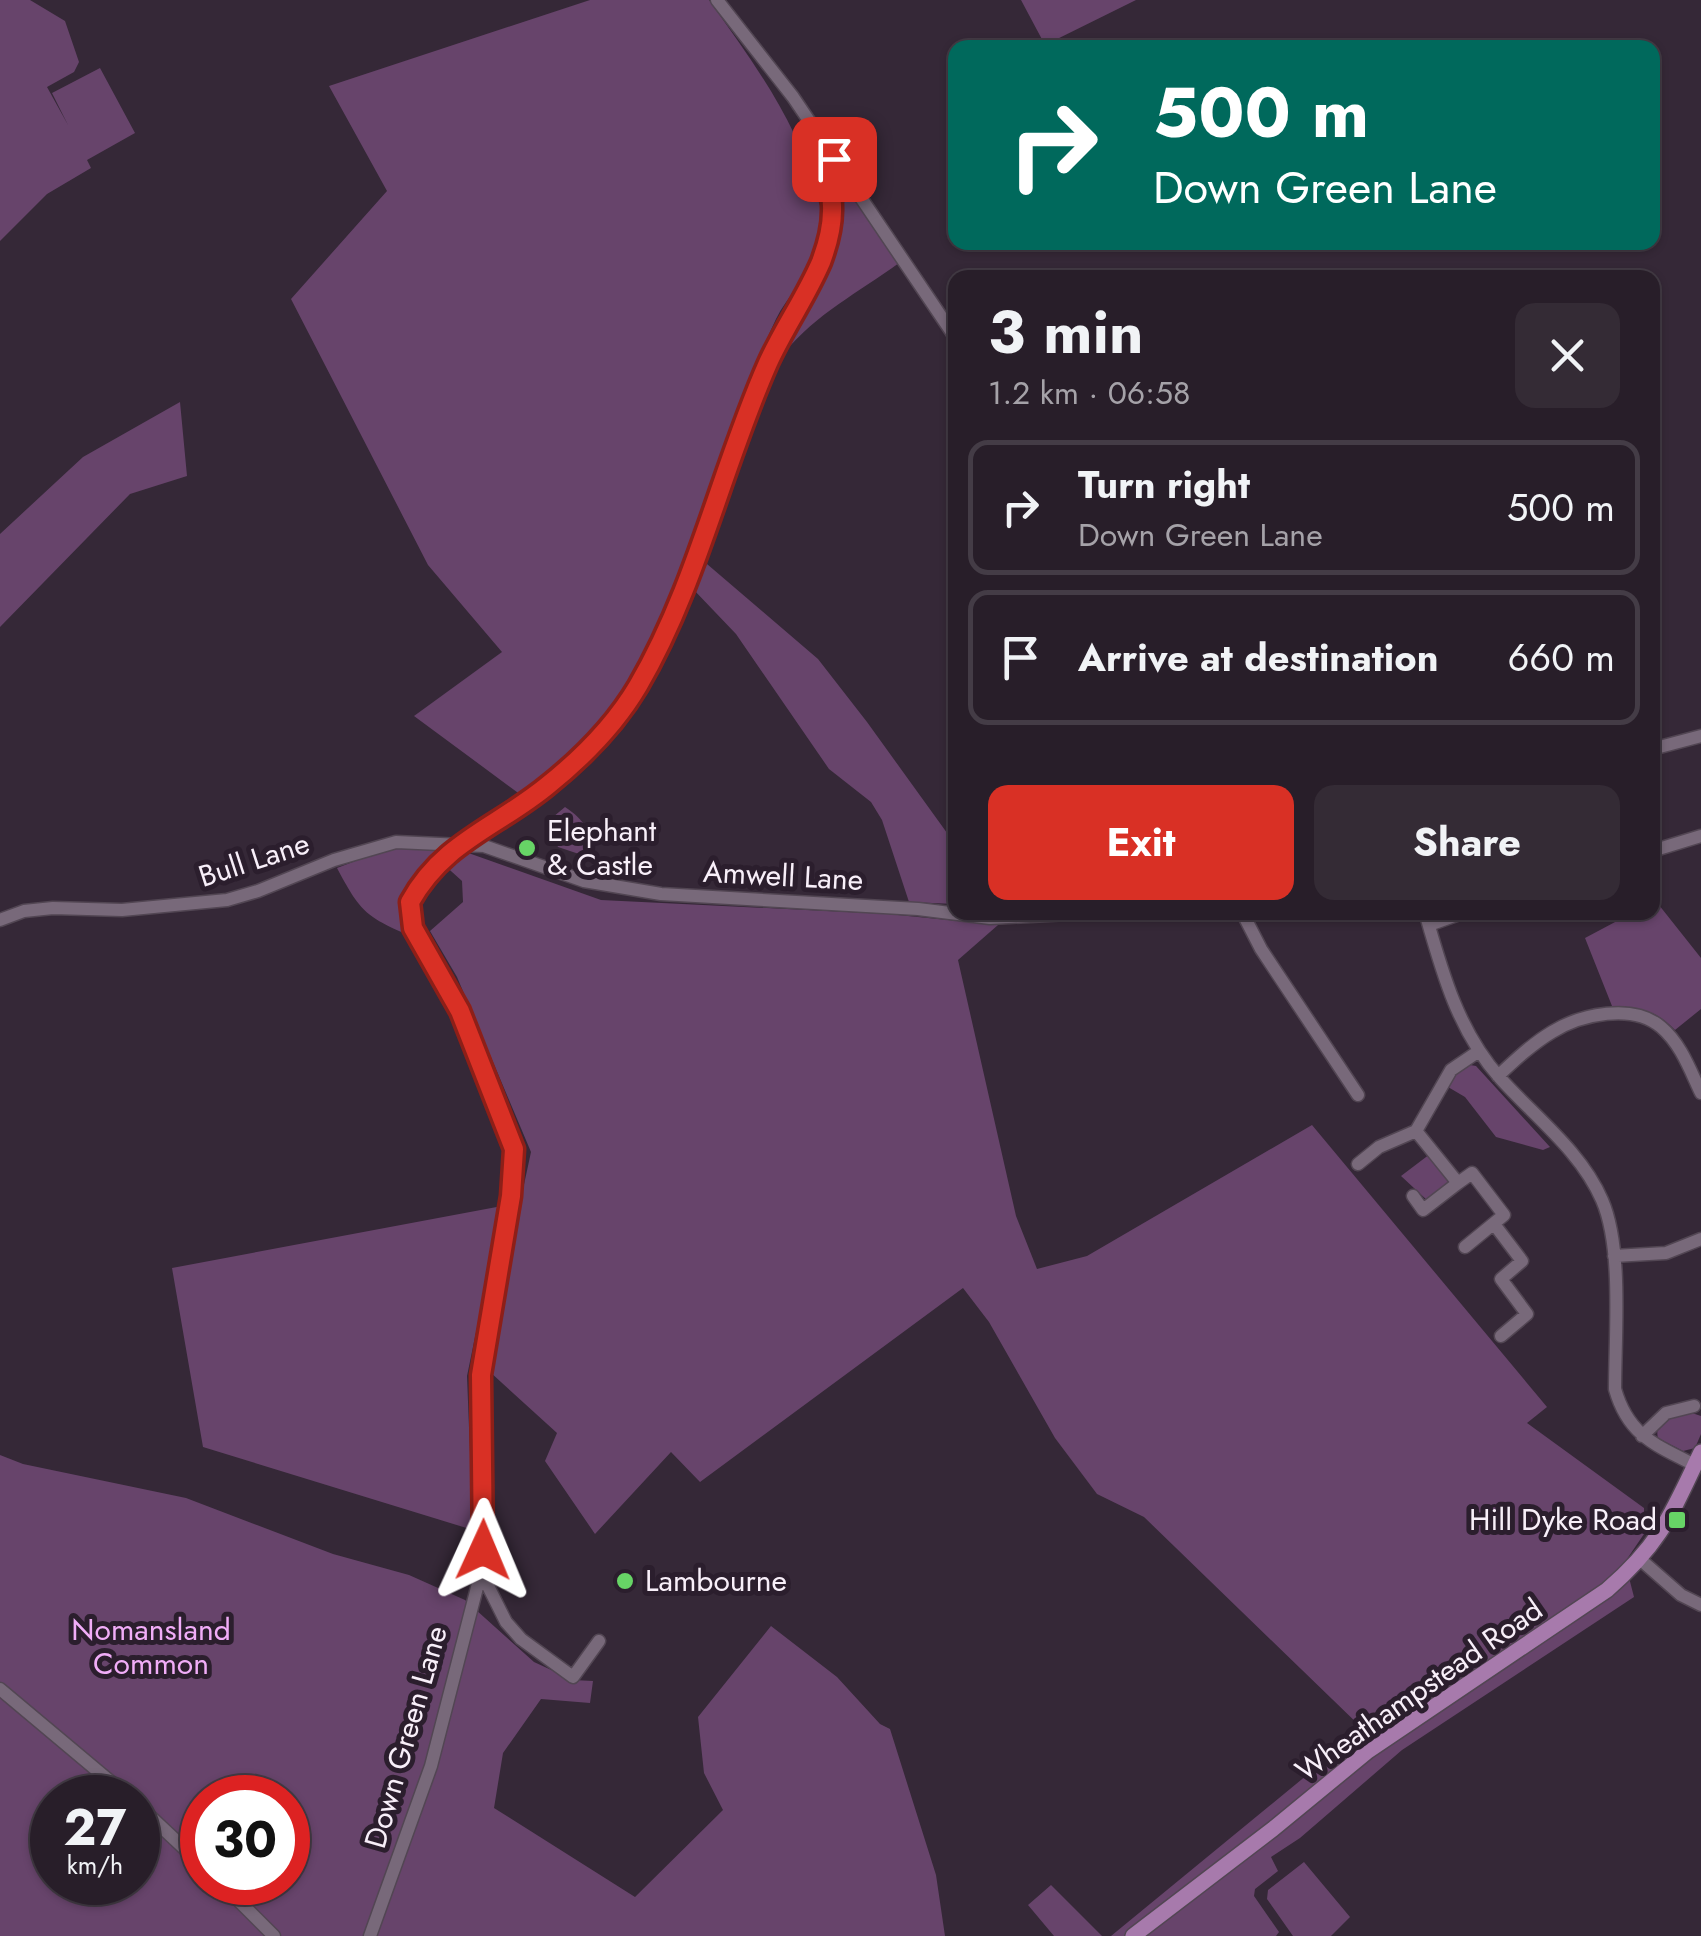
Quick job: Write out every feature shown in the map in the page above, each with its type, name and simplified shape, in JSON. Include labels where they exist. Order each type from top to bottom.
[{"type":"main road","name":"Wheathampstead Road","points":[[1132,1936],[1368,1752],[1592,1602],[1641,1560],[1666,1526],[1698,1458]]},
{"type":"street","points":[[717,0],[793,97],[948,327]]},
{"type":"street","name":"Down Green Lane","points":[[370,1936],[430,1766],[481,1572],[481,1375],[511,1196],[514,1149],[460,1011],[413,928],[410,902],[437,863],[462,842],[546,788],[616,720],[640,683],[683,593],[768,362],[822,261],[832,211],[828,173],[834,159]]},
{"type":"street","points":[[1660,748],[1701,736]]},
{"type":"street","points":[[1660,850],[1700,840]]},
{"type":"street","name":"Bull Lane","points":[[0,920],[24,911],[53,908],[122,910],[209,903],[258,892],[334,860],[396,842],[462,842]]},
{"type":"street","name":"Amwell Lane","points":[[462,842],[584,880],[661,894],[948,913]]},
{"type":"street","points":[[1246,920],[1261,949],[1358,1095]]},
{"type":"street","points":[[1428,920],[1440,968],[1462,1024],[1498,1076],[1561,1142],[1595,1185],[1611,1230],[1614,1256],[1615,1389],[1620,1408],[1642,1436],[1698,1458]]},
{"type":"street","points":[[1498,1076],[1554,1031],[1574,1022],[1641,1015],[1665,1030],[1682,1053],[1701,1093]]},
{"type":"street","points":[[1358,1164],[1378,1147],[1416,1130],[1452,1070],[1479,1050]]},
{"type":"street","points":[[1416,1130],[1458,1183]]},
{"type":"street","points":[[1412,1196],[1423,1210],[1472,1173],[1504,1215],[1465,1246]]},
{"type":"street","points":[[1494,1224],[1522,1261],[1501,1279],[1527,1314],[1501,1336]]},
{"type":"street","points":[[1614,1256],[1666,1253],[1701,1239]]},
{"type":"street","points":[[1642,1436],[1666,1413],[1694,1406]]},
{"type":"street","points":[[1641,1560],[1681,1595],[1701,1605]]},
{"type":"street","points":[[481,1572],[500,1610],[521,1639],[573,1677],[599,1641]]},
{"type":"street","points":[[470,1606],[500,1610]]},
{"type":"street","points":[[0,1688],[103,1775]]},
{"type":"street","points":[[160,1826],[180,1844]]},
{"type":"street","points":[[243,1905],[274,1936]]},
{"type":"green space","points":[[0,0],[30,0],[65,21],[79,62],[74,72],[47,87],[68,125],[52,93],[100,68],[135,133],[87,160],[91,168],[47,194],[0,241]]},
{"type":"green space","points":[[590,0],[709,0],[786,118],[809,170],[825,227],[819,252],[776,319],[752,377],[680,582],[651,648],[616,708],[573,758],[521,795],[414,716],[502,652],[428,565],[291,299],[387,191],[329,86]]},
{"type":"green space","points":[[1021,0],[1136,0],[1055,40],[1042,40]]},
{"type":"green space","points":[[843,203],[858,203],[899,263],[824,315],[784,353],[830,266]]},
{"type":"green space","points":[[180,402],[187,476],[130,494],[0,627],[0,534],[83,457]]},
{"type":"green space","points":[[707,564],[818,659],[948,834],[948,904],[909,902],[882,820],[871,802],[829,769],[736,634],[693,589]]},
{"type":"green space","points":[[565,807],[587,829],[594,859],[558,847],[547,822]]},
{"type":"green space","points":[[387,849],[443,849],[407,898],[408,935],[365,910],[337,868]]},
{"type":"green space","points":[[460,850],[601,900],[888,914],[998,925],[958,960],[1016,1216],[1037,1269],[1087,1256],[1312,1125],[1547,1407],[1527,1423],[1644,1508],[1644,1534],[1625,1562],[1634,1597],[1402,1750],[1300,1838],[1271,1857],[1278,1871],[1255,1889],[1254,1896],[1279,1932],[1276,1936],[1111,1936],[1363,1729],[1144,1517],[1097,1494],[1055,1438],[989,1322],[963,1288],[700,1482],[671,1452],[595,1534],[545,1461],[557,1433],[490,1372],[494,1324],[531,1152],[457,977],[430,931],[463,902],[462,881],[441,862]]},
{"type":"green space","points":[[1660,906],[1701,958],[1701,1009],[1675,1030],[1646,1011],[1612,1006],[1585,938],[1619,920],[1660,920]]},
{"type":"green space","points":[[1470,1065],[1476,1066],[1550,1147],[1543,1150],[1496,1137],[1465,1097],[1448,1087],[1457,1073]]},
{"type":"green space","points":[[1430,1154],[1452,1182],[1428,1201],[1401,1176]]},
{"type":"green space","points":[[502,1206],[467,1376],[473,1530],[203,1447],[172,1268]]},
{"type":"green space","points":[[1692,1413],[1701,1416],[1701,1434],[1695,1448],[1683,1451],[1658,1438],[1662,1422]]},
{"type":"green space","name":"Nomansland Common","points":[[0,1455],[23,1464],[186,1498],[333,1554],[409,1575],[465,1600],[534,1662],[573,1680],[593,1681],[590,1703],[541,1699],[503,1753],[494,1808],[635,1897],[723,1810],[704,1773],[698,1717],[771,1626],[837,1677],[880,1724],[890,1729],[936,1875],[945,1936],[0,1936]]},
{"type":"green space","points":[[1304,1862],[1350,1917],[1331,1936],[1293,1936],[1267,1899],[1268,1890]]},
{"type":"green space","points":[[1051,1885],[1102,1936],[1054,1936],[1028,1905]]},
{"type":"place","name":"Elephant & Castle","points":[[527,848]]},
{"type":"place","name":"Hill Dyke Road","points":[[1677,1520]]},
{"type":"place","name":"Lambourne","points":[[625,1581]]},
{"type":"route","points":[[483,1550],[481,1375],[511,1196],[514,1149],[460,1011],[413,928],[410,902],[437,863],[496,818],[546,788],[596,741],[616,720],[640,683],[683,593],[768,362],[822,261],[830,234],[828,173],[834,159]]}]
